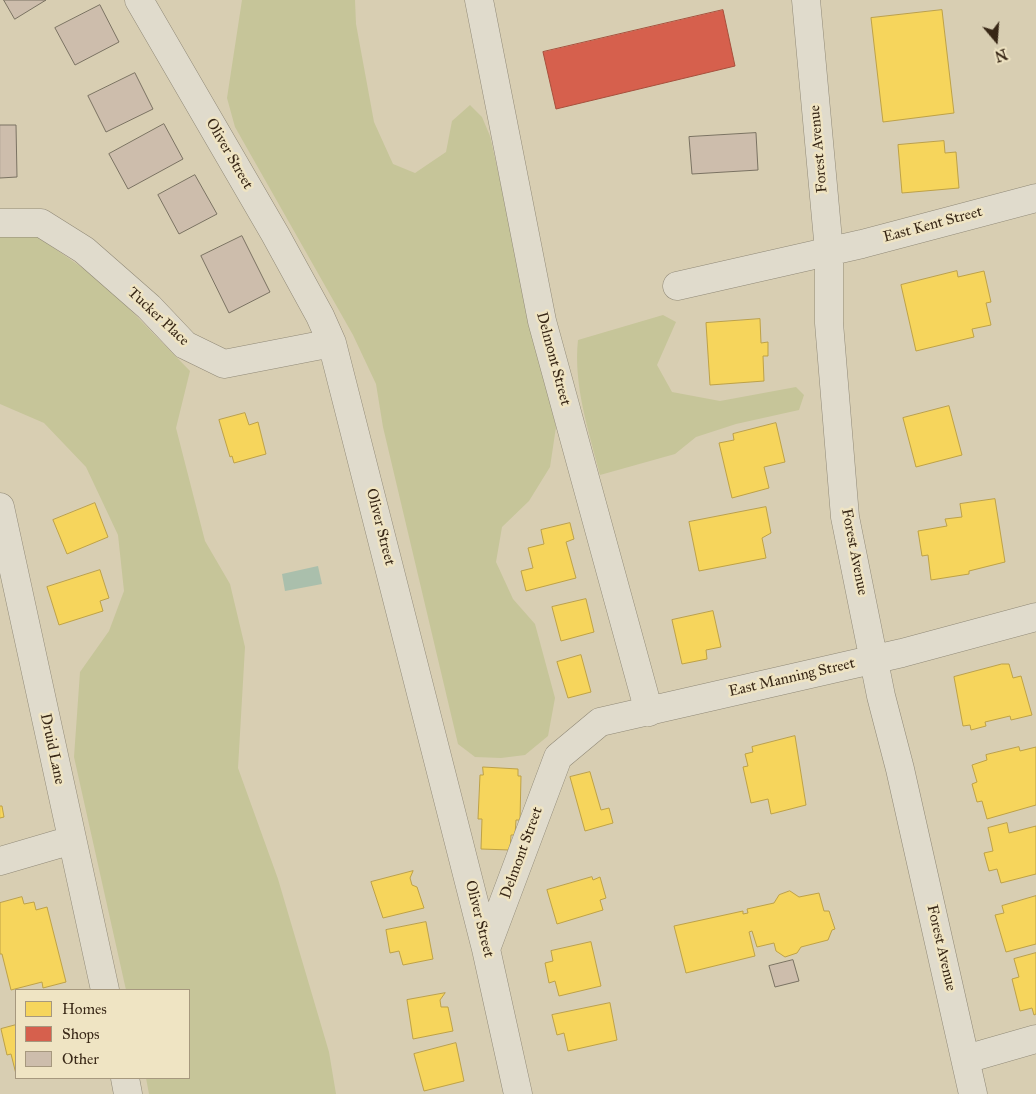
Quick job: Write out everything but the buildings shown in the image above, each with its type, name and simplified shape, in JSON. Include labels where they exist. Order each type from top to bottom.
[{"type":"street","name":"Oliver Street","points":[[139,0],[280,242],[320,316],[332,344],[367,474],[486,949],[518,1094]]},
{"type":"street","name":"Delmont Street","points":[[479,0],[542,321],[649,712]]},
{"type":"street","name":"Forest Avenue","points":[[806,0],[829,251],[829,323],[845,509],[874,659],[973,1094]]},
{"type":"street","name":"East Kent Street","points":[[677,286],[862,244],[1036,198]]},
{"type":"street","name":"Tucker Place","points":[[0,224],[41,223],[84,250],[149,307],[185,345],[224,364],[332,344]]},
{"type":"street","name":"Druid Lane","points":[[0,507],[105,989]]},
{"type":"street","name":"East Manning Street","points":[[558,757],[600,722],[874,659],[1036,617]]},
{"type":"street","name":"Delmont Street","points":[[486,949],[558,757]]},
{"type":"street","points":[[0,861],[72,840]]},
{"type":"street","points":[[966,1059],[1036,1039]]},
{"type":"street","points":[[125,1079],[128,1094]]},
{"type":"green space","points":[[242,0],[355,0],[356,24],[374,122],[393,164],[415,173],[446,152],[452,121],[470,105],[482,117],[490,136],[556,427],[550,467],[529,501],[502,527],[496,562],[513,599],[535,624],[555,698],[548,736],[525,755],[501,758],[475,757],[458,744],[383,427],[376,384],[353,335],[235,127],[227,98]]},
{"type":"green space","points":[[35,235],[103,282],[190,371],[176,428],[205,541],[230,584],[245,647],[238,768],[278,879],[329,1052],[336,1094],[149,1094],[146,1079],[190,1079],[190,989],[126,989],[74,757],[80,672],[109,631],[124,591],[118,535],[86,467],[44,423],[0,404],[0,237]]},
{"type":"green space","points":[[663,315],[676,322],[657,365],[672,392],[720,401],[796,387],[804,395],[799,410],[736,424],[696,437],[675,454],[600,475],[580,391],[577,357],[578,340]]},
{"type":"shaded area","points":[[318,566],[322,584],[285,591],[282,574]]}]
